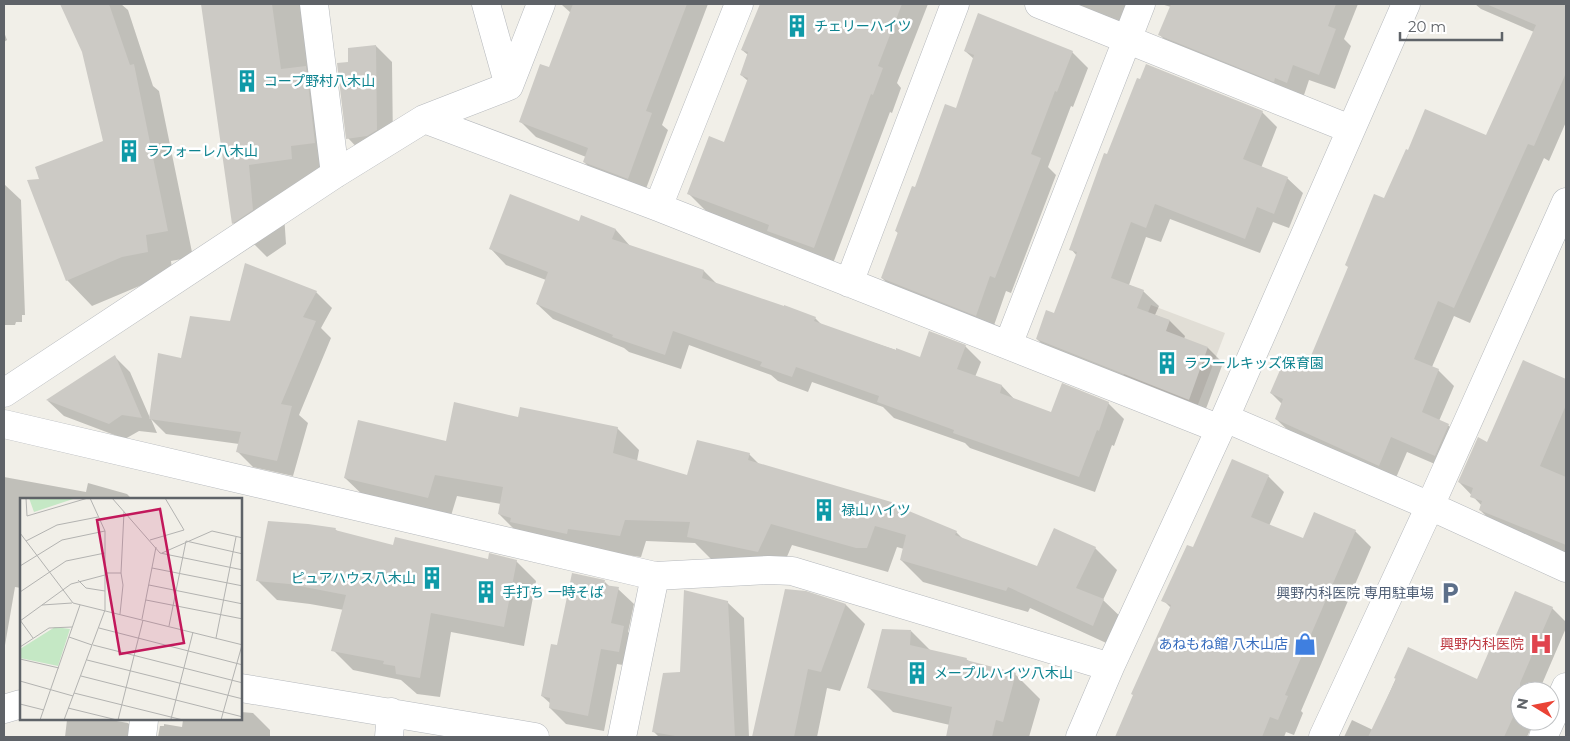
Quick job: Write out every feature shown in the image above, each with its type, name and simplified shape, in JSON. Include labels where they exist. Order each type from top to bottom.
[{"type":"street","points":[[314,4],[335,174]]},
{"type":"street","points":[[486,4],[509,86]]},
{"type":"street","points":[[4,392],[335,174],[424,118],[509,86],[542,4]]},
{"type":"street","points":[[658,207],[739,4]]},
{"type":"street","points":[[849,283],[955,4]]},
{"type":"street","points":[[1039,4],[1350,129]]},
{"type":"street","points":[[1008,345],[1141,4]]},
{"type":"street","points":[[1080,737],[1110,667],[1223,424],[1406,4]]},
{"type":"street","points":[[424,118],[658,207],[1008,345],[1223,424],[1430,506],[1566,568]]},
{"type":"street","points":[[1323,737],[1430,506],[1566,202]]},
{"type":"street","points":[[4,424],[655,576],[769,570],[792,571],[1110,667]]},
{"type":"street","points":[[622,737],[655,576]]},
{"type":"street","points":[[1543,737],[1566,687]]},
{"type":"street","points":[[242,688],[390,725],[535,737]]},
{"type":"street","points":[[4,709],[20,704]]},
{"type":"street","points":[[142,737],[144,721]]},
{"type":"shaded area","name":"ラフールキッズ保育園","points":[[1151,305],[1225,333],[1197,407],[1122,379]]},
{"type":"building","points":[[60,4],[109,4],[130,65],[134,64],[168,231],[146,235],[148,252],[122,257],[66,281],[27,180],[39,179],[35,167],[103,141],[82,52]]},
{"type":"building","name":"コープ野村八木山","points":[[201,4],[272,4],[281,69],[306,66],[315,143],[291,146],[292,159],[249,165],[253,210],[232,224]]},
{"type":"building","points":[[573,4],[687,4],[646,111],[652,113],[628,179],[583,162],[588,148],[519,122],[540,64],[549,67]]},
{"type":"building","points":[[760,4],[902,4],[878,66],[883,68],[873,95],[871,94],[814,248],[767,231],[769,225],[687,194],[709,136],[724,142],[748,78],[740,75],[748,52],[741,50]]},
{"type":"building","points":[[1171,4],[1336,4],[1328,26],[1336,29],[1319,75],[1293,65],[1287,83],[1275,78],[1274,82],[1158,35]]},
{"type":"building","points":[[1486,4],[1566,4],[1566,73],[1534,146],[1528,144],[1454,308],[1438,301],[1414,359],[1439,369],[1422,412],[1449,424],[1435,456],[1391,437],[1379,466],[1275,419],[1283,399],[1270,393],[1287,354],[1308,363],[1348,267],[1345,265],[1374,194],[1384,198],[1406,149],[1408,150],[1425,109],[1486,135],[1536,25]]},
{"type":"building","points":[[978,13],[1073,51],[1057,92],[1055,91],[1031,154],[1041,158],[995,278],[990,276],[976,316],[881,278],[898,232],[895,231],[912,186],[915,187],[945,104],[956,108],[974,55],[964,51]]},
{"type":"building","points":[[376,45],[377,130],[367,136],[346,139],[337,63],[348,62],[348,48]]},
{"type":"building","points":[[1146,64],[1263,111],[1243,159],[1288,177],[1274,214],[1257,207],[1245,239],[1155,204],[1146,228],[1131,222],[1111,278],[1144,290],[1137,308],[1170,320],[1166,331],[1208,347],[1189,400],[1036,339],[1046,310],[1054,313],[1077,252],[1069,250],[1104,153],[1107,154],[1137,78],[1140,79]]},
{"type":"building","points":[[510,194],[579,221],[581,215],[616,229],[612,239],[704,270],[702,278],[784,305],[816,317],[814,321],[896,350],[896,348],[920,357],[929,331],[966,345],[957,369],[1002,385],[1000,393],[1051,412],[1062,383],[1109,402],[1079,477],[953,433],[954,430],[877,402],[879,396],[796,367],[792,377],[760,366],[762,362],[673,331],[665,355],[612,337],[613,335],[536,304],[548,272],[489,249]]},
{"type":"building","points":[[245,263],[317,291],[303,317],[316,321],[281,404],[292,406],[277,461],[236,452],[241,432],[149,419],[158,353],[181,358],[190,316],[230,321]]},
{"type":"building","points":[[115,355],[142,418],[122,415],[109,424],[46,400]]},
{"type":"building","points":[[1523,360],[1566,379],[1566,405],[1540,466],[1566,477],[1566,545],[1479,510],[1482,501],[1470,497],[1473,488],[1458,482],[1478,437],[1487,442]]},
{"type":"building","points":[[454,402],[518,417],[520,407],[618,427],[613,453],[687,475],[697,440],[750,453],[748,460],[905,506],[904,509],[957,531],[955,535],[1037,566],[1054,528],[1096,547],[1076,588],[1104,599],[1093,626],[1008,587],[1006,591],[900,560],[906,535],[875,526],[867,548],[856,548],[771,524],[758,552],[687,537],[690,522],[625,520],[620,536],[568,529],[567,534],[510,522],[511,518],[498,514],[503,487],[435,475],[428,498],[344,478],[358,420],[446,441]]},
{"type":"building","points":[[1232,459],[1269,475],[1251,517],[1303,538],[1314,512],[1356,530],[1285,695],[1288,696],[1278,720],[1270,717],[1262,737],[1115,737],[1133,695],[1131,694],[1171,605],[1161,601],[1187,545],[1193,547]]},
{"type":"building","points":[[268,521],[336,528],[335,530],[393,545],[395,537],[488,559],[489,553],[517,560],[504,627],[431,613],[420,678],[396,674],[395,666],[383,664],[384,661],[331,651],[346,595],[289,584],[256,581]]},
{"type":"building","points":[[572,573],[605,580],[604,585],[619,587],[611,623],[624,626],[619,652],[601,649],[588,716],[549,708],[550,698],[541,696],[551,644],[557,645]]},
{"type":"building","points":[[785,589],[806,591],[846,604],[821,672],[808,669],[794,737],[752,737]]},
{"type":"building","points":[[684,590],[728,601],[735,737],[681,737],[652,732],[663,673],[680,672]]},
{"type":"building","points":[[1515,591],[1553,607],[1521,681],[1510,681],[1510,724],[1504,737],[1368,737],[1396,679],[1394,678],[1408,647],[1477,679]]},
{"type":"building","points":[[882,629],[911,630],[910,645],[967,658],[966,660],[1016,673],[1003,722],[996,720],[992,737],[946,737],[952,707],[867,688]]},
{"type":"place","name":"チェリーハイツ","points":[[797,26]]},
{"type":"place","name":"コープ野村八木山","points":[[247,81]]},
{"type":"place","name":"ラフォーレ八木山","points":[[129,151]]},
{"type":"place","name":"ラフールキッズ保育園","points":[[1167,363]]},
{"type":"place","name":"禄山ハイツ","points":[[824,510]]},
{"type":"place","name":"ピュアハウス八木山","points":[[432,578]]},
{"type":"place","name":"手打ち 一時そば","points":[[486,592]]},
{"type":"place","name":"興野内科医院 専用駐車場","points":[[1450,593]]},
{"type":"place","name":"あねもね館 八木山店","points":[[1305,644]]},
{"type":"place","name":"興野内科医院","points":[[1541,644]]},
{"type":"place","name":"メープルハイツ八木山","points":[[917,673]]}]
